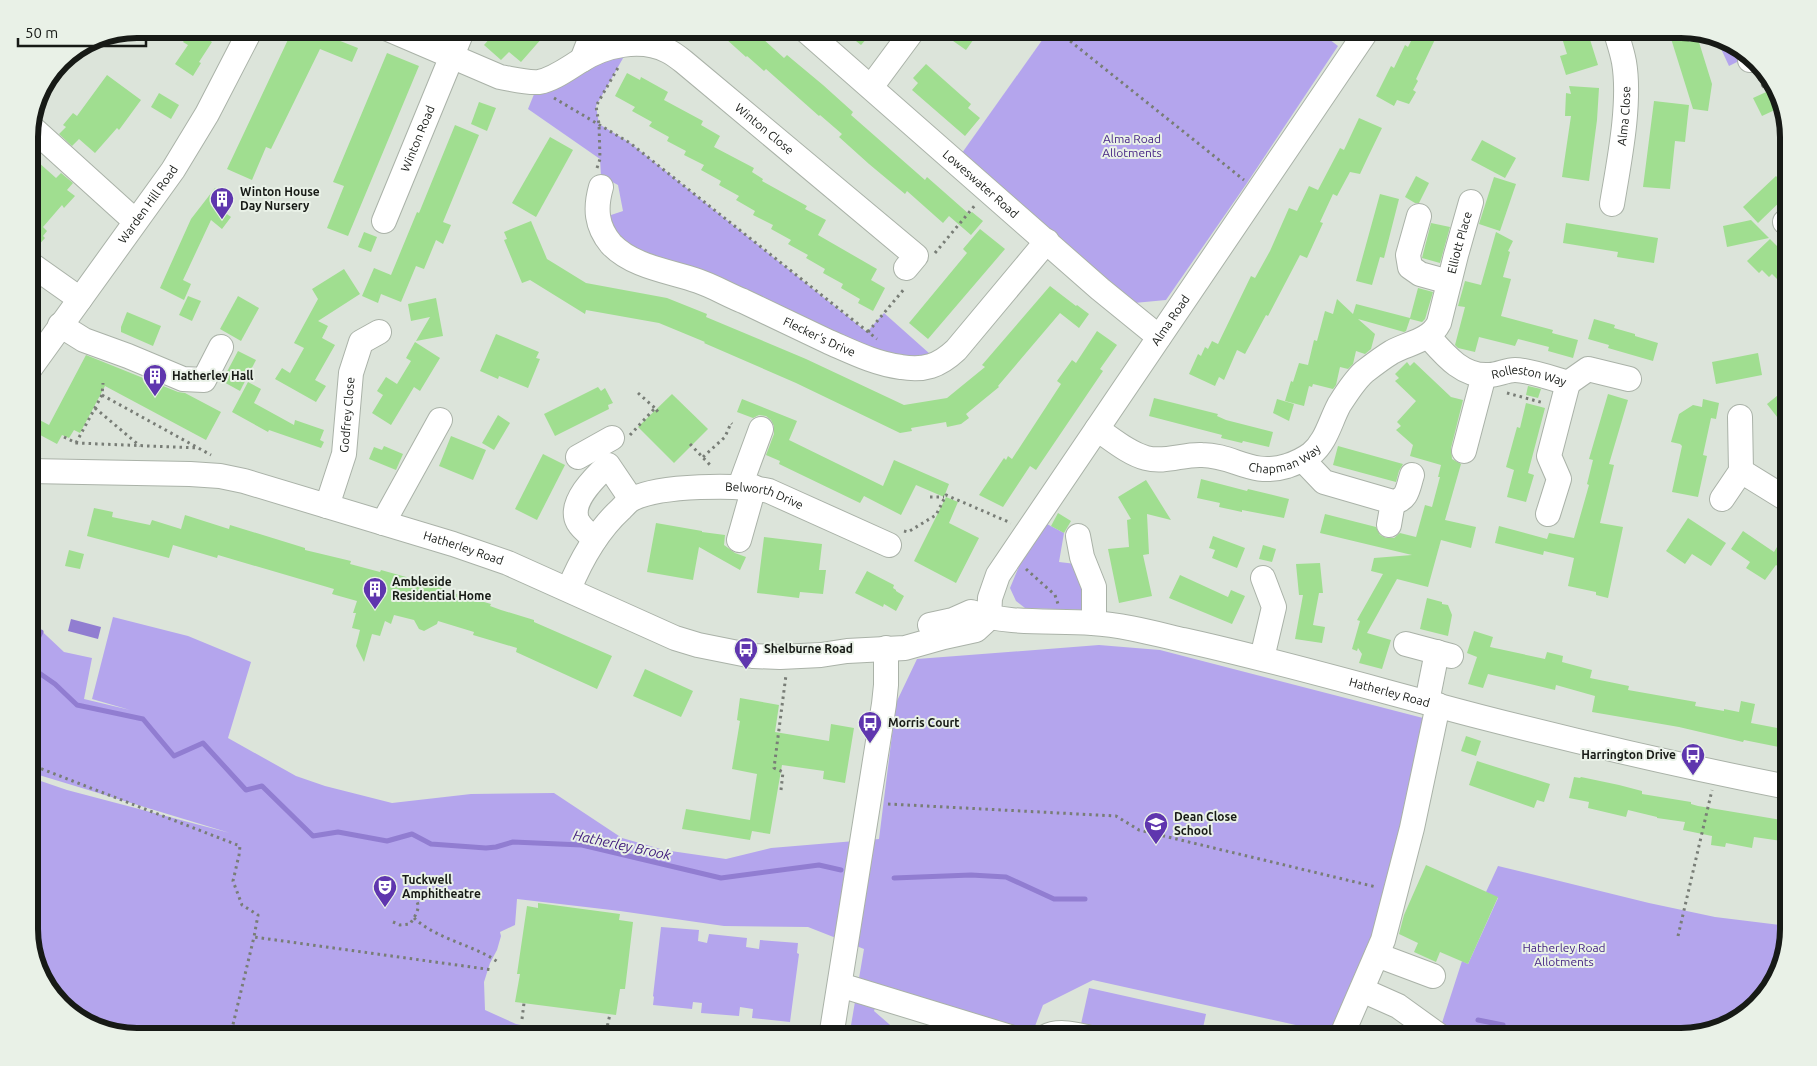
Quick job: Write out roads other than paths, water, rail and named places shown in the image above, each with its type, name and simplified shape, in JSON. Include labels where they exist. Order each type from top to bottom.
[{"type":"street","name":"Warden Hill Road","points":[[38,357],[165,182],[190,143],[245,38]]},
{"type":"street","points":[[409,38],[452,57]]},
{"type":"street","name":"Winton Road","points":[[384,221],[459,38]]},
{"type":"street","points":[[582,60],[591,38]]},
{"type":"street","name":"Loweswater Road","points":[[814,38],[988,191],[1048,241],[1100,289],[1159,337]]},
{"type":"street","points":[[871,87],[907,38]]},
{"type":"street","name":"Alma Road","points":[[989,618],[993,586],[1028,530],[1362,38]]},
{"type":"street","name":"Alma Close","points":[[1612,204],[1621,145],[1625,93],[1624,63],[1617,38]]},
{"type":"street","name":"Winton Close","points":[[452,57],[500,77],[538,82],[562,73],[582,60],[607,49],[631,44],[648,44],[668,51],[684,62],[916,256],[907,277]]},
{"type":"street","points":[[38,133],[135,221]]},
{"type":"street","name":"Flecker's Drive","points":[[601,187],[597,216],[602,231],[612,245],[626,256],[643,264],[699,281],[859,356],[898,367],[914,369],[930,367],[945,360],[956,350],[1048,241]]},
{"type":"street","name":"Elliott Place","points":[[1428,336],[1439,323],[1471,202]]},
{"type":"street","name":"Elliott Place","points":[[1419,216],[1408,255],[1410,267],[1420,274],[1449,282]]},
{"type":"street","points":[[38,269],[80,299]]},
{"type":"street","points":[[60,325],[84,340],[183,379],[204,380],[220,347]]},
{"type":"street","name":"Godfrey Close","points":[[327,506],[344,454],[351,373],[361,342],[379,332]]},
{"type":"street","name":"Rolleston Way","points":[[1428,336],[1450,360],[1482,381]]},
{"type":"street","name":"Chapman Way","points":[[1097,429],[1136,454],[1152,460],[1169,460],[1202,455],[1214,456],[1252,468],[1278,469],[1303,460],[1319,445],[1340,405],[1359,377],[1370,367],[1392,352],[1428,336]]},
{"type":"street","name":"Rolleston Way","points":[[1482,381],[1516,370],[1568,383],[1588,369],[1629,379]]},
{"type":"street","name":"Rolleston Way","points":[[1464,451],[1482,381]]},
{"type":"street","points":[[1548,514],[1559,479],[1549,456],[1568,383]]},
{"type":"street","points":[[1722,499],[1741,471],[1740,417]]},
{"type":"street","points":[[383,523],[440,420]]},
{"type":"street","points":[[739,540],[739,487],[762,429]]},
{"type":"street","points":[[595,539],[578,522],[576,511],[577,505],[596,477],[599,452],[631,499]]},
{"type":"street","points":[[1303,460],[1324,482],[1393,502],[1401,500],[1406,495],[1412,475]]},
{"type":"street","name":"Hatherley Road","points":[[38,471],[190,474],[220,476],[244,481],[508,563],[675,638],[698,645],[754,656],[788,656],[905,648],[976,630],[989,618],[1012,621],[1094,623],[1149,632],[1262,658],[1432,704],[1642,757],[1780,785]]},
{"type":"street","points":[[1741,471],[1779,495]]},
{"type":"street","name":"Belworth Drive","points":[[569,589],[580,564],[595,539],[612,517],[631,499],[657,492],[739,487],[770,491],[893,537]]},
{"type":"street","points":[[1388,525],[1393,502]]},
{"type":"street","points":[[1078,536],[1082,557],[1094,587],[1094,623]]},
{"type":"street","points":[[1262,658],[1274,607],[1263,578]]},
{"type":"street","points":[[1345,1028],[1384,940],[1412,828],[1432,704],[1444,654],[1406,644]]},
{"type":"street","points":[[833,1028],[886,685],[886,648]]},
{"type":"street","points":[[1377,955],[1432,976]]},
{"type":"street","points":[[840,985],[981,1028]]},
{"type":"street","points":[[1362,990],[1398,1006],[1429,1028]]},
{"type":"waterway","name":"Hatherley Brook","points":[[38,631],[41,632],[38,638]]},
{"type":"waterway","name":"Hatherley Brook","points":[[38,672],[55,684],[77,705],[143,719],[174,756],[203,743],[246,790],[262,786],[313,836],[338,832],[387,841],[412,834],[431,844],[486,848],[513,842],[582,845],[721,878],[819,865],[841,870]]},
{"type":"waterway","name":"Hatherley Brook","points":[[894,878],[971,875],[1006,877],[1054,899],[1085,899]]},
{"type":"waterway","name":"Hatherley Brook","points":[[1478,1020],[1503,1025]]},
{"type":"place","name":"Winton House Day Nursery","points":[[222,220]]},
{"type":"place","name":"Hatherley Hall","points":[[155,397]]},
{"type":"place","name":"Ambleside Residential Home","points":[[375,610]]},
{"type":"place","name":"Shelburne Road","points":[[746,670]]},
{"type":"place","name":"Morris Court","points":[[870,744]]},
{"type":"place","name":"Harrington Drive","points":[[1693,776]]},
{"type":"place","name":"Dean Close School","points":[[1156,845]]},
{"type":"place","name":"Tuckwell Amphitheatre","points":[[385,908]]},
{"type":"park label","name":"Alma Road Allotments","points":[[1132,146]]},
{"type":"park label","name":"Hatherley Road Allotments","points":[[1564,955]]}]
